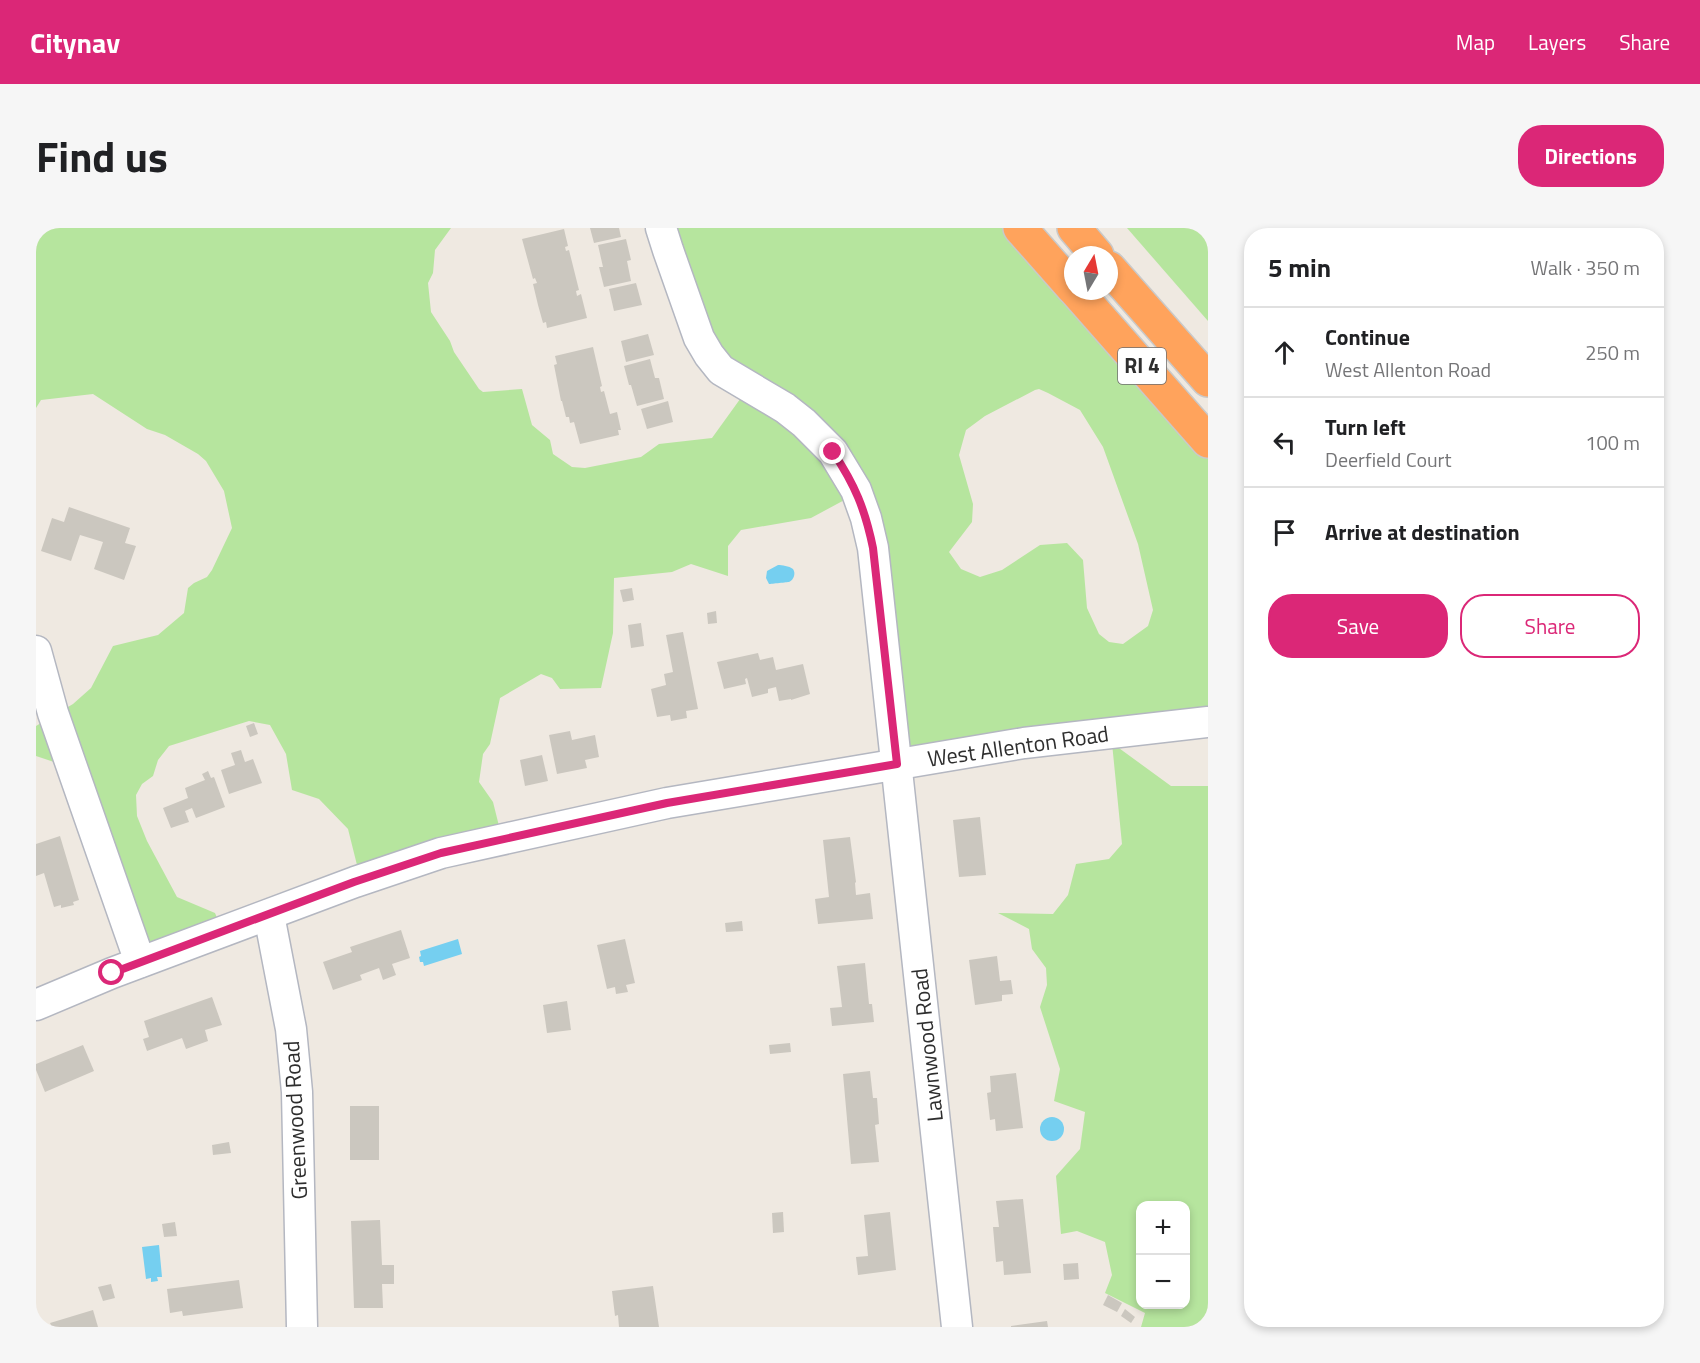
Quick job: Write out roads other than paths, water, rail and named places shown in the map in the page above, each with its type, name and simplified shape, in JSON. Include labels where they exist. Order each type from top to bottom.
[{"type":"highway","name":"RI 4","points":[[1020,228],[1064,279]]},
{"type":"highway","points":[[1074,228],[1090,246]]},
{"type":"highway","name":"RI 4","points":[[1118,278],[1208,380]]},
{"type":"highway","name":"RI 4","points":[[1083,300],[1208,441]]},
{"type":"street","name":"Lawnwood Road","points":[[662,228],[699,338],[709,355],[721,370],[785,408],[833,452],[856,490],[867,518],[873,548],[957,1327]]},
{"type":"street","points":[[36,651],[53,713],[140,962]]},
{"type":"street","name":"West Allenton Road","points":[[36,1005],[140,962],[354,882],[441,853],[667,803],[1024,743],[1208,722]]},
{"type":"street","name":"Greenwood Road","points":[[269,915],[291,1029],[297,1092],[302,1327]]},
{"type":"water","points":[[778,565],[793,569],[793,578],[789,582],[769,584],[766,578],[767,571]]},
{"type":"water","points":[[458,939],[462,954],[424,966],[423,962],[420,962],[420,951]]},
{"type":"water","points":[[1052,1117],[1061,1120],[1064,1129],[1061,1138],[1052,1141],[1043,1138],[1040,1129],[1043,1120]]},
{"type":"water","points":[[159,1245],[162,1277],[157,1277],[158,1281],[151,1282],[151,1278],[146,1279],[142,1247]]}]
